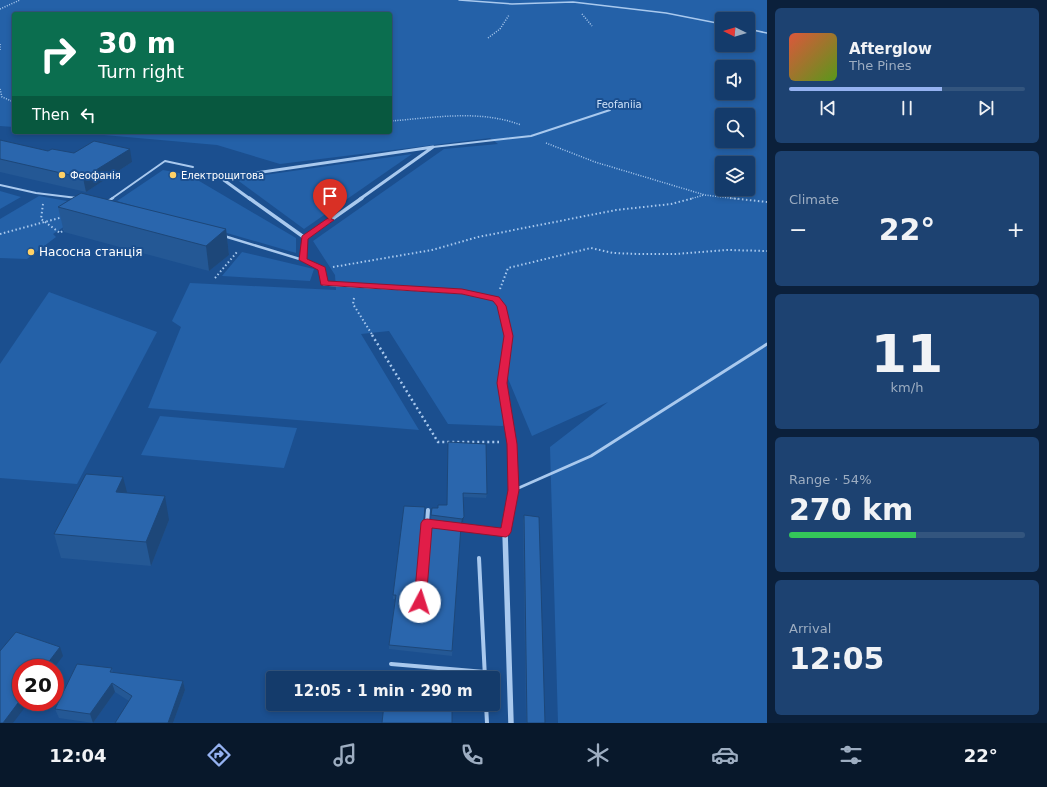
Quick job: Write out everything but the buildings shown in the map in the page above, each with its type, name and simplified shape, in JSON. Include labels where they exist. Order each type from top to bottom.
[{"type":"street","points":[[305,238],[221,178],[433,147]]},
{"type":"street","points":[[433,147],[305,238],[303,260],[322,269],[324,284],[462,292],[496,299],[502,306],[508,336],[502,383],[512,444],[514,490],[506,532],[511,723]]},
{"type":"lane","points":[[459,0],[512,4],[568,2],[666,13],[715,23]]},
{"type":"lane","points":[[755,30],[767,33]]},
{"type":"lane","points":[[433,147],[531,136],[610,110]]},
{"type":"lane","points":[[112,203],[107,202],[166,161],[193,167]]},
{"type":"lane","points":[[0,185],[45,194],[84,199]]},
{"type":"lane","points":[[220,235],[303,260]]},
{"type":"lane","points":[[514,490],[591,456],[767,344]]},
{"type":"lane","points":[[420,602],[428,510]]},
{"type":"lane","points":[[427,523],[443,525]]},
{"type":"lane","points":[[451,526],[506,532]]},
{"type":"lane","points":[[479,558],[485,671]]},
{"type":"lane","points":[[392,664],[473,671]]},
{"type":"lane","points":[[486,711],[487,723]]},
{"type":"path","points":[[0,9],[20,0]]},
{"type":"path","points":[[488,38],[500,29],[510,14],[512,4]]},
{"type":"path","points":[[0,44],[0,50]]},
{"type":"path","points":[[0,89],[2,97],[12,101]]},
{"type":"path","points":[[392,121],[476,116],[496,118],[521,125],[531,136],[595,162],[705,195],[767,202]]},
{"type":"path","points":[[45,194],[41,219],[60,233],[66,229]]},
{"type":"path","points":[[322,269],[432,250],[478,237],[616,210],[671,204],[705,195]]},
{"type":"path","points":[[0,234],[69,216]]},
{"type":"path","points":[[215,278],[246,242]]},
{"type":"path","points":[[496,299],[508,268],[591,248],[613,253],[638,254],[676,254],[727,250],[767,251]]},
{"type":"path","points":[[356,285],[353,304],[438,442],[492,442]]},
{"type":"green space","name":"Feofaniia","points":[[0,0],[767,0],[767,723],[558,723],[550,447],[608,402],[532,436],[504,369],[503,426],[448,424],[389,331],[361,334],[419,430],[148,408],[181,327],[172,321],[190,283],[336,290],[335,275],[313,241],[444,149],[498,144],[490,138],[280,164],[217,145],[93,134],[392,134],[392,12],[12,12],[12,127],[0,126]]},
{"type":"green space","points":[[412,154],[304,229],[236,179]]},
{"type":"green space","points":[[163,170],[189,175],[296,238],[296,253],[117,201]]},
{"type":"green space","points":[[0,191],[21,197],[0,209]]},
{"type":"green space","points":[[39,196],[95,206],[53,234],[56,237],[27,259],[0,258],[0,219]]},
{"type":"green space","points":[[242,252],[314,269],[310,281],[222,276]]},
{"type":"green space","points":[[49,292],[157,332],[77,484],[0,478],[0,364]]},
{"type":"green space","points":[[160,416],[297,428],[284,468],[141,455]]},
{"type":"place","name":"Феофанія","points":[[62,175]]},
{"type":"place","name":"Електрощитова","points":[[173,175]]},
{"type":"place","name":"Насосна станція","points":[[31,252]]},
{"type":"route","points":[[330,220],[305,238],[303,260],[322,269],[324,284],[432,289],[462,292],[496,299],[502,306],[508,336],[502,383],[512,444],[514,490],[506,532],[427,523],[420,602]]}]
